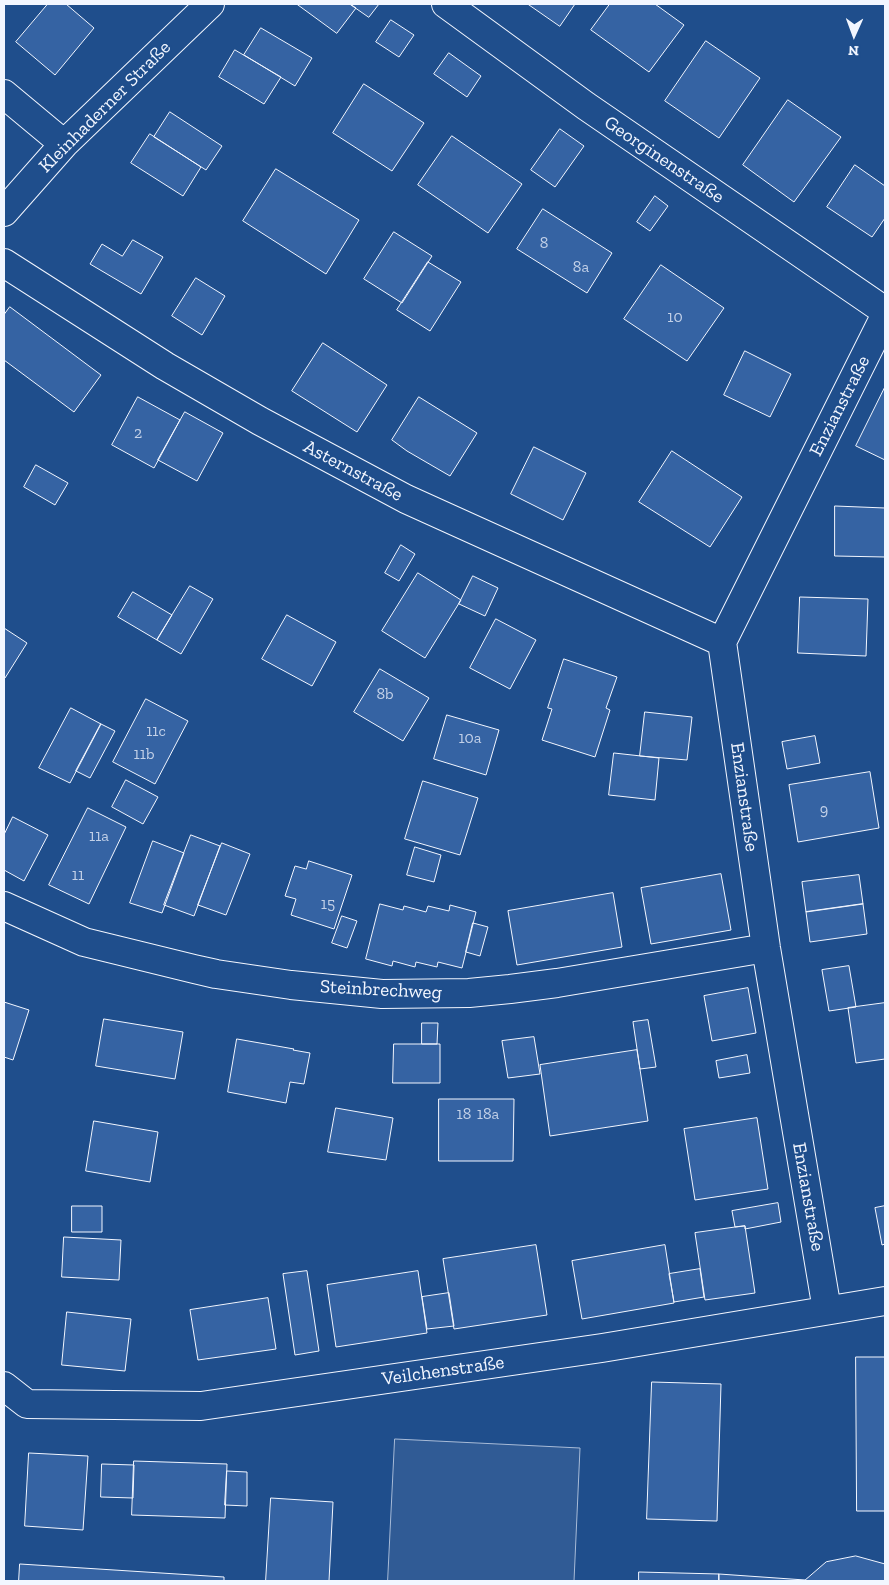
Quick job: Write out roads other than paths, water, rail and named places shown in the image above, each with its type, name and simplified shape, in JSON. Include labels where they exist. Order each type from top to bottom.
[{"type":"street","name":"Kleinhaderner Straße","points":[[4,212],[64,144],[210,4]]},
{"type":"street","name":"Georginenstraße","points":[[446,4],[586,106],[885,311]]},
{"type":"street","points":[[4,94],[64,144]]},
{"type":"street","name":"Asternstraße","points":[[4,263],[165,366],[260,421],[398,494],[722,642]]},
{"type":"street","name":"Enzianstraße","points":[[827,1310],[766,948],[722,642],[885,316]]},
{"type":"street","name":"Steinbrechweg","points":[[4,906],[84,942],[194,969],[291,985],[382,994],[469,993],[519,988],[766,948]]},
{"type":"street","name":"Veilchenstraße","points":[[4,1386],[27,1404],[201,1406],[602,1348],[885,1301]]}]
